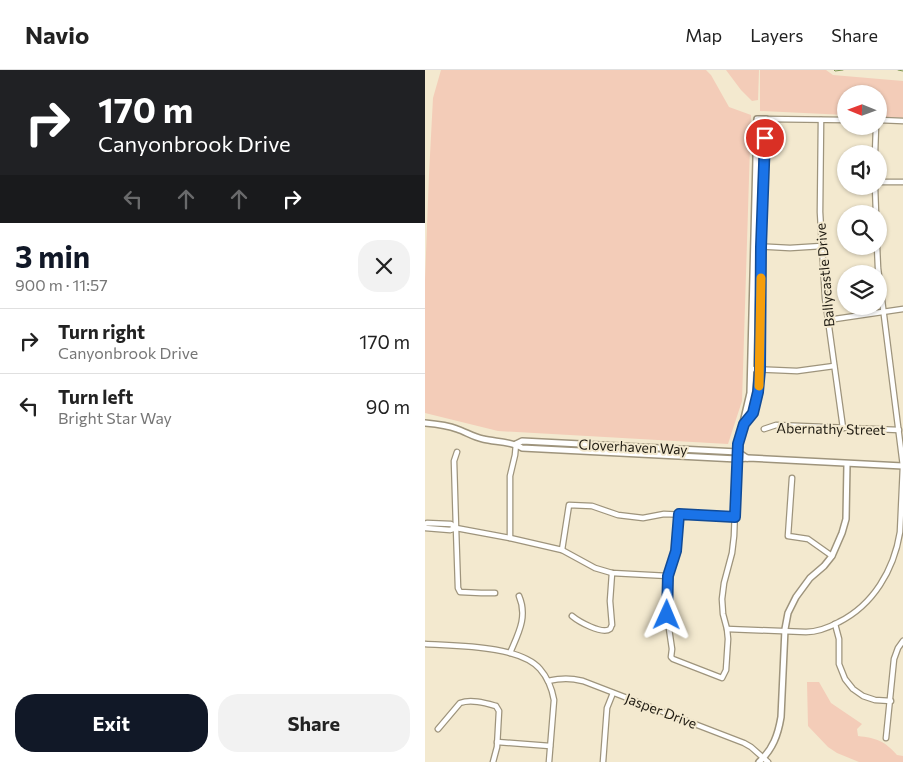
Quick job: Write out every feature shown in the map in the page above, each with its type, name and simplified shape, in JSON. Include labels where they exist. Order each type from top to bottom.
[{"type":"street","points":[[679,514],[676,551],[668,576],[667,615],[672,649],[671,657],[722,678],[726,670],[727,630],[722,599],[724,582],[733,553],[738,444],[750,393],[757,119],[837,120]]},
{"type":"street","points":[[744,424],[753,413],[758,392],[760,370],[761,247],[766,119]]},
{"type":"street","name":"Ballycastle Drive","points":[[821,120],[820,212],[825,298],[843,428]]},
{"type":"street","points":[[887,120],[903,121]]},
{"type":"street","points":[[887,182],[903,182]]},
{"type":"street","points":[[754,246],[789,248],[822,246]]},
{"type":"street","points":[[887,311],[903,309]]},
{"type":"street","points":[[828,320],[859,315]]},
{"type":"street","points":[[727,630],[813,632],[827,628],[846,619],[860,608],[873,595],[892,564],[900,532],[903,466],[885,315]]},
{"type":"street","points":[[751,369],[797,371],[834,366]]},
{"type":"street","name":"Cloverhaven Way","points":[[425,423],[459,429],[473,437],[517,444],[522,448],[903,466]]},
{"type":"street","name":"Abernathy Street","points":[[764,430],[775,426],[899,430]]},
{"type":"street","name":"Cloverhaven Way","points":[[517,444],[522,441],[738,452],[748,458]]},
{"type":"street","points":[[510,538],[510,476],[517,444]]},
{"type":"street","points":[[457,452],[454,461],[459,588],[461,592],[495,593]]},
{"type":"street","points":[[763,761],[775,741],[779,728],[785,631],[788,613],[796,597],[810,578],[832,556],[842,533],[846,519],[847,464]]},
{"type":"street","points":[[792,478],[788,536],[808,539],[832,556]]},
{"type":"street","points":[[562,550],[569,505],[592,506],[618,515],[643,518],[664,514],[735,517]]},
{"type":"street","points":[[425,524],[451,524],[456,528],[562,550],[595,568],[613,572],[668,576]]},
{"type":"street","points":[[425,528],[450,530],[456,528]]},
{"type":"street","points":[[572,616],[589,626],[605,630],[610,629],[612,625],[610,601],[613,572]]},
{"type":"street","points":[[510,653],[523,618],[523,606],[519,596]]},
{"type":"street","points":[[835,624],[839,639],[839,664],[845,679],[863,696],[875,700],[891,701]]},
{"type":"street","points":[[886,738],[894,659],[903,641]]},
{"type":"street","points":[[425,644],[510,653],[531,662],[539,668],[548,681],[554,700],[549,762]]},
{"type":"street","name":"Jasper Drive","points":[[548,681],[569,678],[613,692],[744,743],[751,747],[763,761]]},
{"type":"street","points":[[603,762],[607,708],[613,692]]},
{"type":"street","points":[[438,729],[460,703],[471,702],[496,706],[499,711],[497,742],[493,762]]},
{"type":"street","points":[[497,742],[551,746]]},
{"type":"shaded area","points":[[441,70],[706,70],[711,75],[729,107],[751,115],[742,401],[728,444],[498,431],[425,413],[425,280],[429,174],[433,98]]},
{"type":"shaded area","points":[[726,70],[759,70],[758,100],[752,101]]},
{"type":"shaded area","points":[[760,70],[826,70],[833,75],[903,81],[903,118],[887,117],[887,85],[837,85],[837,115],[760,111]]},
{"type":"shaded area","points":[[807,682],[819,682],[831,703],[862,724],[857,729],[858,736],[875,739],[884,743],[897,755],[903,756],[903,762],[859,762],[828,747],[808,726]]},
{"type":"waterway","points":[[834,70],[843,70]]},
{"type":"waterway","points":[[898,70],[903,71]]},
{"type":"slow traffic","points":[[759,386],[761,278]]},
{"type":"route","points":[[667,615],[668,576],[678,540],[679,514],[735,517],[738,444],[744,424],[753,413],[758,392],[760,370],[761,247],[765,138]]}]
